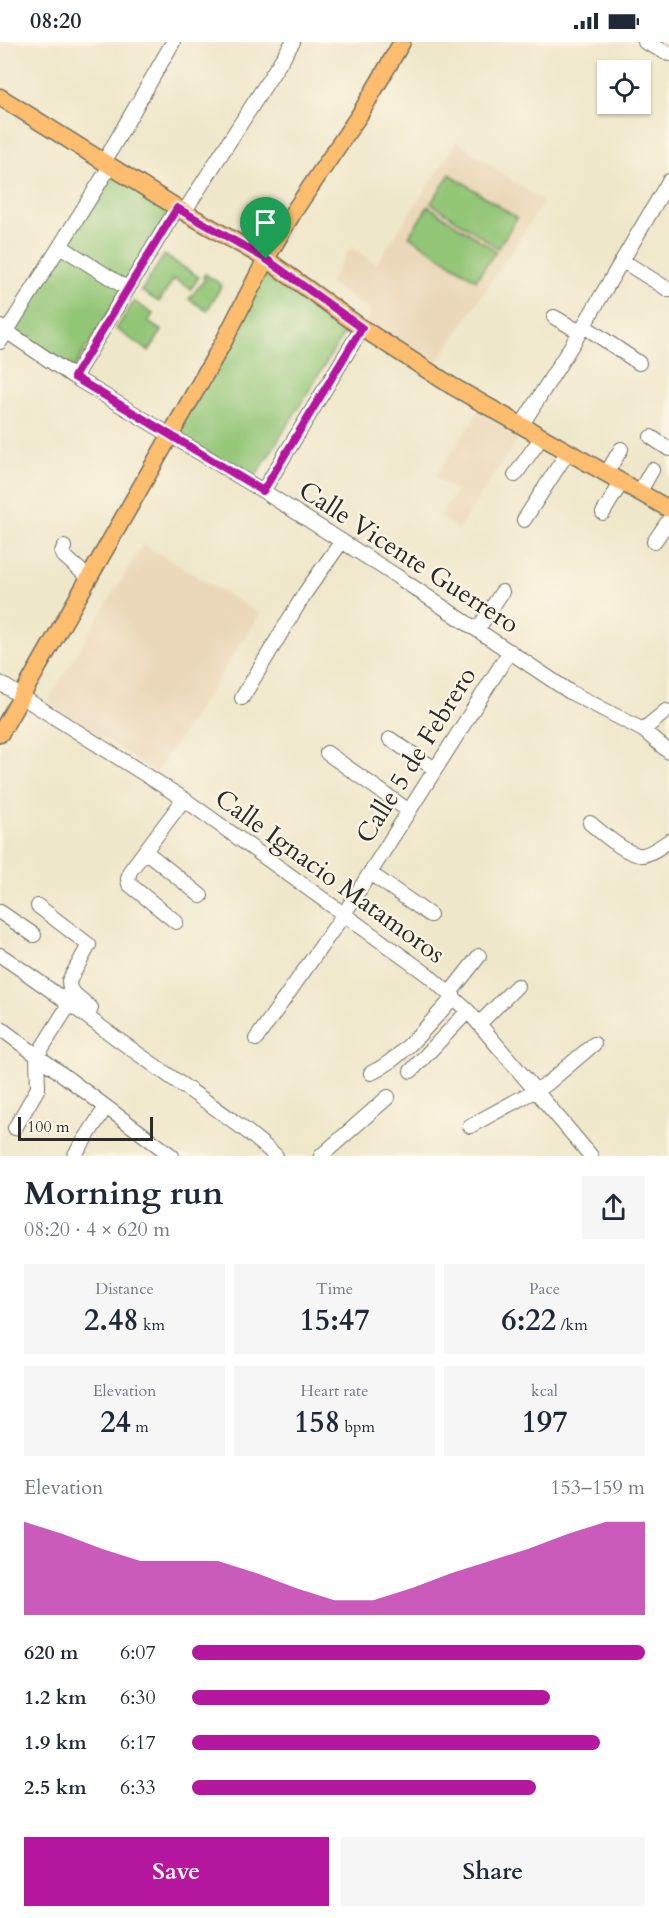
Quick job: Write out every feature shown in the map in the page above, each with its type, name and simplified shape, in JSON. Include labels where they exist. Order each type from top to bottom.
[{"type":"main road","points":[[0,734],[224,341],[266,259],[294,211],[360,114],[402,42]]},
{"type":"main road","points":[[0,97],[181,210],[266,259],[362,328],[443,381],[669,509]]},
{"type":"street","points":[[2,333],[60,246],[173,42]]},
{"type":"street","points":[[74,377],[128,289],[293,42]]},
{"type":"street","points":[[645,42],[669,54]]},
{"type":"street","points":[[521,426],[582,329],[669,182]]},
{"type":"street","points":[[60,246],[128,289]]},
{"type":"street","points":[[623,261],[669,290]]},
{"type":"street","points":[[554,317],[582,329],[639,363]]},
{"type":"street","points":[[263,491],[362,328]]},
{"type":"street","name":"Calle Vicente Guerrero","points":[[2,333],[263,491],[478,629],[570,692],[643,730],[669,752]]},
{"type":"street","points":[[651,437],[669,449]]},
{"type":"street","points":[[515,475],[541,438]]},
{"type":"street","points":[[606,474],[621,448]]},
{"type":"street","points":[[524,520],[567,453]]},
{"type":"street","points":[[639,493],[652,470]]},
{"type":"street","points":[[603,513],[621,483]]},
{"type":"street","points":[[654,542],[669,520]]},
{"type":"street","points":[[242,698],[305,593],[342,541]]},
{"type":"street","points":[[64,547],[62,552],[64,556],[89,578]]},
{"type":"street","points":[[478,629],[502,592]]},
{"type":"street","name":"Calle 5 de Febrero","points":[[256,1039],[344,914],[510,651]]},
{"type":"street","name":"Calle Ignacio Matamoros","points":[[0,683],[184,799],[421,970],[468,1011],[591,1156]]},
{"type":"street","points":[[643,730],[666,711]]},
{"type":"street","points":[[390,739],[435,769]]},
{"type":"street","points":[[327,753],[409,811]]},
{"type":"street","points":[[176,922],[129,884],[128,879],[130,871],[184,799]]},
{"type":"street","points":[[590,823],[635,854],[647,854],[669,841]]},
{"type":"street","points":[[145,851],[201,896]]},
{"type":"street","points":[[370,873],[430,915]]},
{"type":"street","points":[[38,906],[90,945],[69,981],[70,990],[91,1008],[88,1016]]},
{"type":"street","points":[[0,912],[34,934]]},
{"type":"street","points":[[0,955],[236,1122],[276,1156]]},
{"type":"street","points":[[371,1073],[383,1067],[400,1053],[452,995],[479,956]]},
{"type":"street","points":[[479,1024],[517,986]]},
{"type":"street","points":[[15,1128],[38,1088],[37,1056],[70,1003]]},
{"type":"street","points":[[411,1071],[468,1011]]},
{"type":"street","points":[[0,1028],[172,1156]]},
{"type":"street","points":[[470,1126],[536,1091],[558,1076],[594,1044]]},
{"type":"street","points":[[321,1156],[388,1097]]},
{"type":"street","points":[[74,1156],[106,1107]]},
{"type":"shaded area","points":[[457,142],[544,202],[437,363],[423,353],[420,357],[366,321],[371,312],[329,283],[351,247],[376,264]]},
{"type":"shaded area","points":[[479,411],[520,435],[458,530],[440,516],[456,491],[435,477]]},
{"type":"shaded area","points":[[143,544],[260,614],[157,773],[47,702]]},
{"type":"green space","points":[[110,172],[172,211],[74,368],[12,329]]},
{"type":"green space","points":[[450,174],[517,218],[498,248],[431,203]]},
{"type":"green space","points":[[428,206],[496,251],[476,280],[409,236]]},
{"type":"green space","points":[[164,255],[199,277],[191,289],[174,279],[159,302],[141,291]]},
{"type":"green space","points":[[268,268],[350,324],[253,481],[175,432]]},
{"type":"green space","points":[[205,274],[222,285],[207,311],[189,299],[205,279],[203,277]]},
{"type":"green space","points":[[134,301],[153,314],[148,322],[162,331],[149,351],[116,329]]},
{"type":"route","points":[[177,208],[266,259],[362,328],[263,491],[74,377],[177,208]]}]
